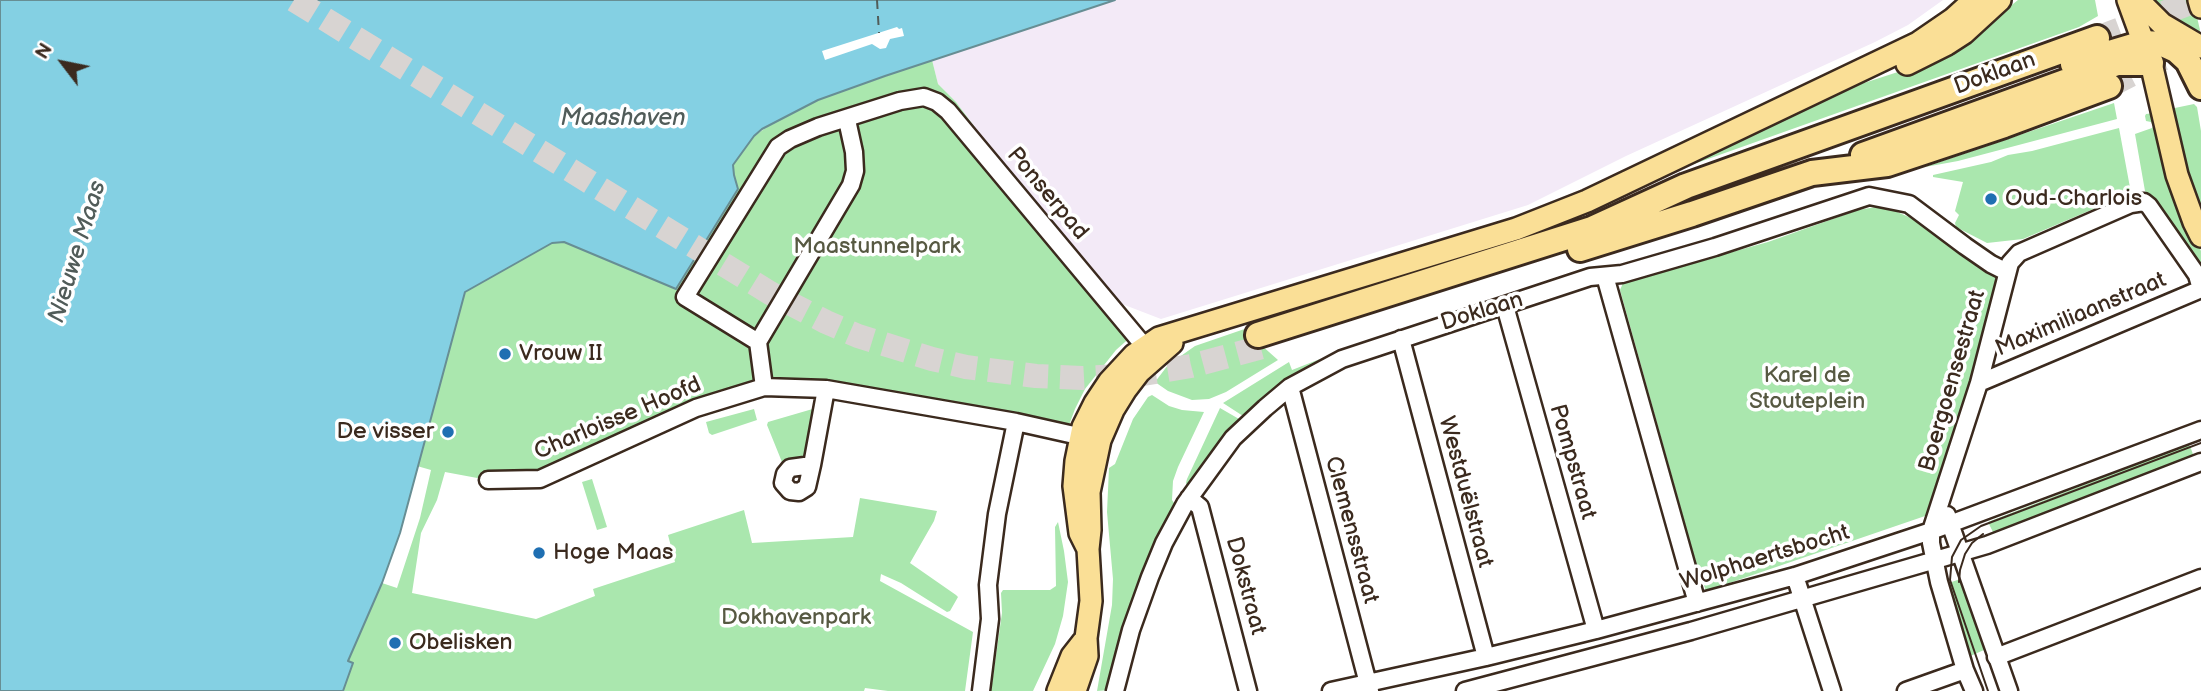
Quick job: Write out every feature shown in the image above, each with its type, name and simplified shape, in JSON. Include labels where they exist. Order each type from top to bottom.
[{"type":"highway","name":"Doklaan","points":[[2098,37],[1686,186],[1592,229],[1260,341],[1692,214],[1812,173],[1887,164],[2109,86]]},
{"type":"highway","points":[[1812,173],[2147,53],[2163,44],[2197,55],[2201,87]]},
{"type":"highway","points":[[1592,229],[1716,190],[2090,58],[2147,53]]},
{"type":"main road","name":"Doklaan","points":[[1075,691],[1087,656],[1086,638],[1091,601],[1088,549],[1080,533],[1074,503],[1074,471],[1090,438],[1100,394],[1128,361],[1145,347],[1167,335],[1360,278],[1546,218],[1591,200],[1918,44],[1974,0]]},
{"type":"main road","name":"Doklaan","points":[[1841,82],[1902,66],[1947,44],[1964,33],[2000,0]]},
{"type":"main road","points":[[2128,0],[2147,53],[2177,175],[2201,236]]},
{"type":"main road","points":[[2138,0],[2197,55]]},
{"type":"main road","points":[[2199,0],[2201,7]]},
{"type":"main road","name":"Doklaan","points":[[1090,438],[1139,372],[1191,330]]},
{"type":"main road","name":"Doklaan","points":[[1058,691],[1072,656],[1086,638]]},
{"type":"street","name":"Ponserpad","points":[[846,120],[900,95],[924,97],[937,102],[948,111],[1145,347]]},
{"type":"street","points":[[758,342],[685,297],[778,147],[810,130],[846,120],[855,161],[851,185],[758,342],[764,387]]},
{"type":"street","name":"Doklaan","points":[[1115,691],[1128,640],[1150,577],[1173,525],[1189,498],[1234,438],[1265,408],[1290,387],[1342,359],[1590,277],[1622,274],[1715,247],[1869,196],[1909,204],[1965,246],[2007,272]]},
{"type":"street","points":[[2007,272],[2012,260],[2019,253],[2131,204],[2144,202],[2197,275],[2201,289]]},
{"type":"street","name":"Boergoensestraat","points":[[1974,691],[1965,670],[1939,582],[1931,531],[1979,383],[2007,272]]},
{"type":"street","points":[[1605,276],[1697,603]]},
{"type":"street","name":"Maximiliaanstraat","points":[[1979,383],[2201,289]]},
{"type":"street","name":"Pompstraat","points":[[1505,306],[1597,630]]},
{"type":"street","name":"Westduëlstraat","points":[[1401,339],[1486,657]]},
{"type":"street","name":"Charloisse Hoofd","points":[[488,480],[540,479],[696,408],[764,387],[826,389],[1016,422],[1090,438]]},
{"type":"street","name":"Clemensstraat","points":[[1290,387],[1369,688]]},
{"type":"street","points":[[812,465],[826,389]]},
{"type":"street","points":[[981,691],[990,606],[988,585],[997,514],[1016,422]]},
{"type":"street","name":"Wolphaertsbocht","points":[[1331,691],[1369,688],[1795,576],[1931,531],[2201,430]]},
{"type":"street","points":[[1465,691],[1678,635],[1987,545],[2201,462]]},
{"type":"street","name":"Dokstraat","points":[[1189,498],[1200,508],[1248,691]]},
{"type":"street","name":"Boergoensestraat","points":[[1942,502],[2009,691]]},
{"type":"street","points":[[1795,576],[1832,691]]},
{"type":"street","points":[[1996,657],[2201,578]]},
{"type":"street","points":[[1906,691],[1965,670]]},
{"type":"shaded area","points":[[1099,0],[1943,0],[1908,25],[1875,42],[1626,156],[1528,205],[1161,319],[1122,304],[1006,169],[956,102],[938,84],[932,60]]},
{"type":"green space","points":[[2018,0],[2095,0],[2098,16],[2079,27],[1677,170],[1827,95],[1901,71],[1977,33]]},
{"type":"green space","points":[[2145,0],[2193,0],[2200,30],[2198,38]]},
{"type":"green space","name":"Maastunnelpark","points":[[932,60],[938,84],[956,102],[1006,169],[1122,304],[1134,334],[1116,350],[1085,389],[1066,433],[764,387],[560,472],[488,480],[445,472],[437,500],[421,533],[412,593],[536,619],[595,596],[593,589],[675,562],[668,535],[744,510],[752,543],[853,537],[860,498],[937,511],[910,563],[958,597],[950,611],[947,612],[901,583],[881,574],[880,581],[973,632],[965,691],[888,691],[865,688],[864,691],[343,691],[353,664],[348,661],[382,583],[397,588],[420,518],[431,470],[417,466],[465,292],[552,243],[564,242],[676,289],[734,175],[733,165],[754,136],[779,119],[818,100]]},
{"type":"green space","points":[[2114,103],[2117,119],[1958,161],[1925,167]]},
{"type":"green space","points":[[2194,104],[2197,107],[2201,131],[2201,213],[2191,190],[2170,109]]},
{"type":"green space","points":[[2155,113],[2184,210],[2201,251],[2201,273],[2145,191],[2135,134],[2152,128],[2151,122],[2146,121],[2145,116]]},
{"type":"green space","points":[[2119,128],[2131,193],[2023,239],[1987,243],[1956,227],[1959,215],[1955,211],[1963,182],[1933,177],[2008,155]]},
{"type":"green space","name":"Karel de Stouteplein","points":[[1876,207],[1911,218],[1972,262],[1998,274],[1975,366],[1978,368],[1967,404],[1962,403],[1928,515],[1706,591],[1620,290],[1623,283],[1715,254],[1725,254],[1768,242],[1858,210]]},
{"type":"green space","points":[[1262,323],[1260,344],[1278,360],[1226,392],[1209,399],[1192,400],[1168,391],[1155,382],[1168,365],[1195,346]]},
{"type":"green space","points":[[1320,359],[1272,390],[1243,416],[1223,403],[1289,362],[1292,370]]},
{"type":"green space","points":[[1152,395],[1169,406],[1204,412],[1173,481],[1172,500],[1178,509],[1139,581],[1110,690],[1097,691],[1112,605],[1113,579],[1107,512],[1109,468],[1115,464],[1133,419]]},
{"type":"green space","points":[[816,408],[809,458],[784,467],[768,422]]},
{"type":"green space","points":[[1220,408],[1239,419],[1202,466],[1189,489],[1187,479]]},
{"type":"green space","points":[[754,409],[757,420],[712,435],[709,433],[706,422]]},
{"type":"green space","points":[[2184,446],[2190,446],[2194,457],[2192,460],[1997,532],[1993,532],[1988,522]]},
{"type":"green space","points":[[592,479],[607,527],[597,530],[582,482]]},
{"type":"green space","points":[[1058,522],[1068,582],[1055,644],[1033,691],[991,691],[1002,613],[1001,593],[1003,590],[1050,590],[1056,586],[1055,527]]},
{"type":"green space","points":[[1963,578],[1984,650],[1968,657],[1946,584]]},
{"type":"water","points":[[0,0],[1115,0],[818,100],[762,129],[733,165],[738,189],[676,289],[564,242],[552,243],[465,292],[400,533],[382,583],[348,661],[353,663],[343,691],[0,691]]},
{"type":"pier","points":[[897,27],[902,28],[904,36],[890,39],[886,48],[880,49],[872,44],[825,60],[822,51]]},
{"type":"ferry route","points":[[877,0],[879,33]]},
{"type":"tunnel","points":[[294,0],[770,293],[858,336],[966,367],[1036,376],[1082,378],[1137,375],[1191,366],[1262,347]]},
{"type":"tunnel","points":[[2097,38],[2198,0]]},
{"type":"tunnel","points":[[2109,86],[2172,54],[2201,31]]},
{"type":"tram line","points":[[1988,691],[1950,580],[1952,557],[1961,540],[1981,526],[2201,443]]},
{"type":"tram line","points":[[1959,582],[1965,554],[1972,543],[1983,534]]},
{"type":"place","name":"Oud-Charlois","points":[[1991,199]]},
{"type":"place","name":"Vrouw II","points":[[505,354]]},
{"type":"place","name":"De visser","points":[[448,432]]},
{"type":"place","name":"Hoge Maas","points":[[539,553]]},
{"type":"place","name":"Obelisken","points":[[395,643]]},
{"type":"water label","name":"Maashaven","points":[[623,119]]},
{"type":"water label","name":"Nieuwe Maas","points":[[78,252]]},
{"type":"park label","name":"Dokhavenpark","points":[[796,618]]}]
